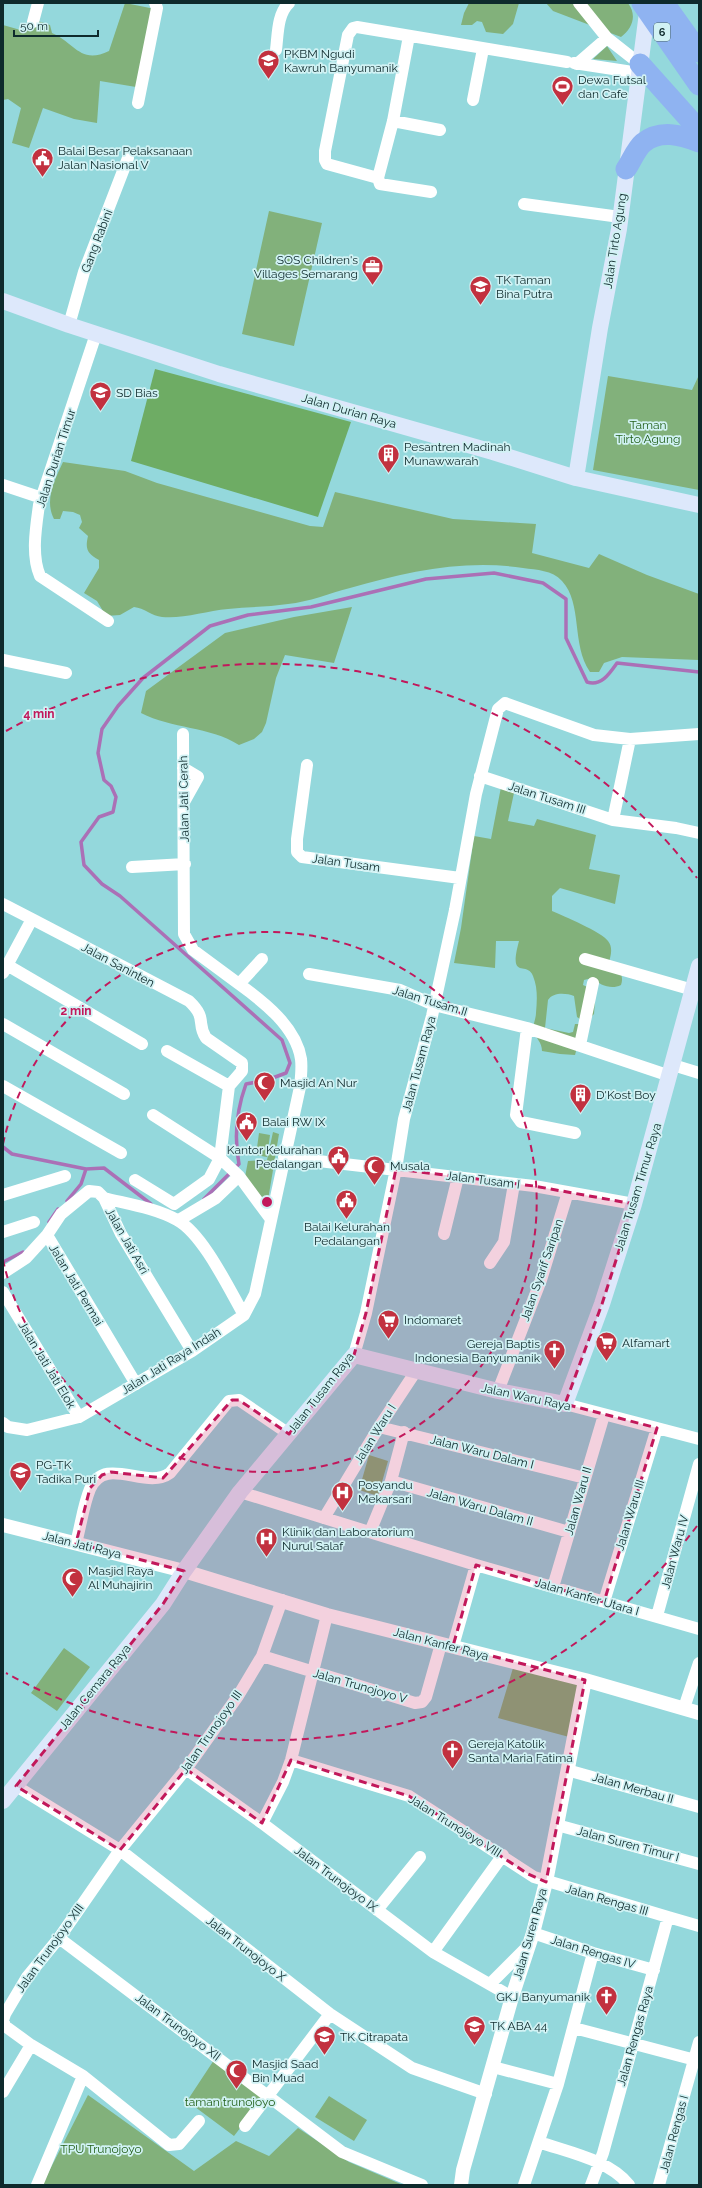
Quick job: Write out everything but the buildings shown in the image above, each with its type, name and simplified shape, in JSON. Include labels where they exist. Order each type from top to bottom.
[{"type":"highway","name":"6","points":[[642,3],[691,57]]},
{"type":"highway","name":"6","points":[[664,3],[686,35],[699,85]]},
{"type":"highway","points":[[640,69],[699,130]]},
{"type":"highway","points":[[626,170],[642,144],[655,137],[670,134],[685,136],[699,142]]},
{"type":"main road","name":"Jalan Tirto Agung","points":[[576,478],[600,328],[620,217],[648,3]]},
{"type":"main road","name":"Jalan Durian Raya","points":[[3,301],[69,325],[219,374],[493,452],[576,478],[699,505]]},
{"type":"main road","name":"Jalan Tusam Timur Raya","points":[[565,1404],[602,1304],[634,1204],[672,1070],[699,966]]},
{"type":"main road","name":"Jalan Waru Raya","points":[[354,1354],[416,1372],[498,1391],[565,1404]]},
{"type":"main road","name":"Jalan Tusam Raya","points":[[184,1571],[240,1492],[354,1354]]},
{"type":"main road","name":"Jalan Cemara Raya","points":[[3,1802],[163,1604],[184,1571]]},
{"type":"street","points":[[33,22],[38,3]]},
{"type":"street","points":[[138,103],[157,8],[155,3]]},
{"type":"street","points":[[579,3],[607,38],[640,69]]},
{"type":"street","points":[[276,50],[280,20],[287,4]]},
{"type":"street","points":[[378,178],[327,164],[325,160],[325,151],[348,35],[353,28],[357,27],[573,63],[640,69]]},
{"type":"street","points":[[409,36],[393,121],[378,178],[380,184],[431,192]]},
{"type":"street","points":[[573,63],[607,38]]},
{"type":"street","points":[[473,100],[483,49]]},
{"type":"street","points":[[393,121],[440,130]]},
{"type":"street","name":"Gang Rabini","points":[[69,325],[84,272],[128,158]]},
{"type":"street","points":[[524,204],[620,217]]},
{"type":"street","name":"Jalan Durian Timur","points":[[96,334],[42,498],[36,530],[36,567],[40,576],[108,621]]},
{"type":"street","points":[[3,485],[42,498]]},
{"type":"street","points":[[3,660],[66,673]]},
{"type":"street","name":"Jalan Tusam Raya","points":[[354,1354],[366,1313],[396,1169],[404,1118],[434,1005],[455,910],[480,776],[498,710],[506,703],[594,735],[630,738],[699,734]]},
{"type":"street","name":"Jalan Jati Cerah","points":[[183,734],[185,864],[184,934],[193,950],[260,999],[294,1036],[301,1059]]},
{"type":"street","points":[[613,820],[630,738]]},
{"type":"street","name":"Jalan Tusam","points":[[308,765],[297,839],[297,852],[302,857],[460,878]]},
{"type":"street","name":"Jalan Tusam III","points":[[480,776],[613,820],[676,828],[699,833]]},
{"type":"street","points":[[132,867],[185,864]]},
{"type":"street","name":"Jalan Saninten","points":[[3,904],[189,1001],[199,1011],[203,1033],[206,1038],[236,1059],[243,1066],[242,1071],[229,1086]]},
{"type":"street","points":[[32,919],[5,969],[142,1044]]},
{"type":"street","points":[[239,984],[262,958]]},
{"type":"street","points":[[586,958],[693,990]]},
{"type":"street","name":"Jalan Tusam II","points":[[309,974],[400,990],[434,1005],[527,1028],[580,1045],[672,1070],[699,1073]]},
{"type":"street","points":[[580,1045],[593,983]]},
{"type":"street","points":[[3,1024],[124,1094]]},
{"type":"street","points":[[527,1028],[516,1115],[521,1122],[575,1133]]},
{"type":"street","points":[[135,1180],[174,1204],[209,1178],[221,1159],[229,1086],[167,1052]]},
{"type":"street","name":"Jalan Jati Raya Indah","points":[[3,1423],[8,1427],[27,1430],[79,1417],[192,1351],[244,1315],[255,1294],[270,1218],[300,1087],[301,1059]]},
{"type":"street","points":[[3,1086],[121,1153]]},
{"type":"street","points":[[153,1115],[221,1159],[238,1175],[270,1218]]},
{"type":"street","name":"Jalan Tusam I","points":[[284,1158],[396,1169],[514,1184],[634,1204]]},
{"type":"street","points":[[179,1220],[216,1198],[238,1175]]},
{"type":"street","points":[[3,1196],[65,1176]]},
{"type":"street","points":[[444,1234],[458,1177]]},
{"type":"street","points":[[490,1263],[504,1242],[514,1184]]},
{"type":"street","name":"Jalan Jati Asri","points":[[47,1235],[60,1214],[89,1191],[98,1192],[104,1198],[121,1234],[192,1351]]},
{"type":"street","name":"Jalan Syarif Saripan","points":[[498,1391],[541,1280],[568,1192]]},
{"type":"street","points":[[104,1198],[146,1208],[179,1220],[199,1239],[244,1315]]},
{"type":"street","points":[[3,1232],[34,1222]]},
{"type":"street","name":"Jalan Jati Permai","points":[[3,1273],[26,1258],[47,1235],[136,1384]]},
{"type":"street","name":"Jalan Jati Jati Elok","points":[[3,1292],[79,1417]]},
{"type":"street","name":"Jalan Waru I","points":[[324,1518],[379,1427],[416,1372]]},
{"type":"street","points":[[76,1543],[90,1488],[102,1475],[111,1472],[154,1479],[163,1478],[170,1473],[229,1401],[239,1400],[289,1434]]},
{"type":"street","name":"Jalan Waru Raya","points":[[565,1404],[699,1439]]},
{"type":"street","name":"Jalan Waru II","points":[[553,1587],[604,1415]]},
{"type":"street","name":"Jalan Waru Dalam I","points":[[379,1427],[585,1478]]},
{"type":"street","name":"Jalan Waru III","points":[[604,1602],[657,1428]]},
{"type":"street","name":"Jalan Waru I","points":[[370,1532],[391,1481],[404,1432]]},
{"type":"street","name":"Jalan Waru IV","points":[[657,1616],[699,1464]]},
{"type":"street","name":"Jalan Waru Dalam II","points":[[391,1481],[569,1532]]},
{"type":"street","name":"Jalan Kanfer Utara I","points":[[240,1492],[476,1565],[699,1629]]},
{"type":"street","name":"Jalan Jati Raya","points":[[3,1525],[184,1571]]},
{"type":"street","points":[[447,1645],[476,1565]]},
{"type":"street","name":"Jalan Kanfer Raya","points":[[184,1571],[327,1615],[585,1680],[699,1713]]},
{"type":"street","name":"Jalan Trunojoyo III","points":[[120,1850],[186,1769],[238,1696],[262,1656],[282,1600]]},
{"type":"street","points":[[262,1823],[283,1782],[291,1760],[327,1615]]},
{"type":"street","name":"Jalan Trunojoyo V","points":[[262,1656],[313,1673],[415,1702],[422,1702],[426,1697],[447,1645]]},
{"type":"street","points":[[684,1708],[699,1663]]},
{"type":"street","name":"Jalan Suren Raya","points":[[461,2185],[463,2170],[486,2094],[512,1997],[531,1939],[546,1882],[585,1680]]},
{"type":"street","name":"Jalan Trunojoyo VIII","points":[[291,1760],[409,1796],[503,1855],[528,1874],[546,1882]]},
{"type":"street","name":"Jalan Trunojoyo IX","points":[[186,1769],[262,1823],[433,1952],[512,1997]]},
{"type":"street","name":"Jalan Merbau II","points":[[567,1770],[699,1807]]},
{"type":"street","name":"Jalan Trunojoyo X","points":[[16,1786],[120,1850],[330,2014],[412,2068],[486,2094]]},
{"type":"street","name":"Jalan Suren Timur I","points":[[557,1825],[699,1864]]},
{"type":"street","name":"Jalan Trunojoyo XIII","points":[[120,1850],[59,1938],[27,1978],[4,2014],[3,2020],[5,2026],[31,2045],[83,2076],[169,2145],[179,2144],[199,2121]]},
{"type":"street","points":[[433,1952],[503,1855]]},
{"type":"street","points":[[377,1910],[420,1857]]},
{"type":"street","name":"Jalan Rengas III","points":[[546,1882],[668,1917]]},
{"type":"street","points":[[668,1917],[699,1926]]},
{"type":"street","name":"Jalan Rengas Raya","points":[[591,2185],[599,2163],[668,1917]]},
{"type":"street","name":"Jalan Trunojoyo XII","points":[[59,1938],[342,2152],[422,2185]]},
{"type":"street","points":[[490,1984],[531,1939]]},
{"type":"street","name":"Jalan Rengas IV","points":[[531,1939],[592,1953],[654,1970]]},
{"type":"street","points":[[524,2185],[558,2084],[574,2028],[592,1953]]},
{"type":"street","points":[[246,2126],[330,2014]]},
{"type":"street","points":[[574,2028],[697,2060]]},
{"type":"street","name":"Jalan Rengas I","points":[[660,2185],[697,2060],[699,2042]]},
{"type":"street","points":[[3,2092],[31,2045]]},
{"type":"street","points":[[493,2067],[558,2084]]},
{"type":"street","points":[[37,2185],[83,2076]]},
{"type":"street","points":[[539,2142],[599,2163],[620,2176],[629,2185]]},
{"type":"highlighted area","points":[[396,1169],[534,1186],[634,1204],[602,1304],[565,1404],[657,1428],[604,1602],[476,1565],[453,1646],[585,1680],[546,1882],[528,1874],[409,1796],[291,1760],[262,1823],[186,1769],[120,1850],[16,1786],[163,1604],[184,1571],[76,1543],[90,1488],[102,1475],[111,1472],[163,1478],[232,1400],[239,1400],[289,1434],[354,1355],[366,1313]]},
{"type":"green space","points":[[125,3],[155,9],[136,87],[100,81],[97,123],[74,119],[43,108],[29,148],[12,143],[21,108],[8,99],[3,100],[3,25],[24,31],[27,22],[35,20],[50,25],[52,33],[60,37],[78,51],[84,54],[99,55],[109,51]]},
{"type":"green space","points":[[469,3],[519,3],[513,24],[503,34],[486,32],[482,22],[477,21],[472,25],[461,25],[464,13]]},
{"type":"green space","points":[[546,3],[628,3],[633,17],[628,30],[621,37],[553,11]]},
{"type":"green space","points":[[607,46],[617,61],[593,59]]},
{"type":"green space","points":[[269,211],[322,223],[294,346],[242,334]]},
{"type":"green space","points":[[155,369],[351,422],[318,517],[131,461]]},
{"type":"green space","name":"Taman Tirto Agung","points":[[699,375],[699,490],[593,470],[608,376],[692,390]]},
{"type":"green space","points":[[63,462],[125,471],[157,483],[310,526],[323,527],[335,492],[453,519],[536,524],[532,553],[589,568],[599,554],[647,575],[699,594],[699,660],[622,657],[604,663],[599,672],[590,672],[584,661],[578,637],[573,601],[562,581],[558,577],[544,571],[501,566],[457,566],[414,572],[371,582],[296,603],[228,609],[170,617],[158,616],[134,607],[120,615],[106,616],[97,601],[84,593],[99,568],[99,560],[89,553],[87,547],[88,536],[79,528],[82,522],[80,515],[73,512],[63,511],[60,519],[54,519],[51,512],[50,497]]},
{"type":"green space","points":[[352,607],[334,663],[285,655],[276,678],[266,723],[262,732],[254,739],[239,745],[215,734],[165,722],[141,713],[146,691],[225,633],[294,617]]},
{"type":"green space","points":[[501,787],[514,793],[508,821],[534,826],[537,819],[596,835],[589,869],[620,875],[615,904],[560,888],[552,896],[552,911],[591,929],[604,937],[610,943],[611,954],[609,962],[620,972],[622,977],[621,985],[613,987],[602,985],[592,978],[584,980],[583,985],[592,989],[595,1001],[594,1014],[589,1019],[580,1019],[577,1017],[574,996],[567,994],[556,994],[548,1000],[545,1028],[569,1033],[573,1032],[575,1024],[579,1024],[578,1044],[575,1055],[542,1051],[534,1029],[537,999],[535,981],[530,972],[517,966],[516,954],[519,941],[496,941],[495,968],[454,963],[461,928],[474,836],[491,839]]},
{"type":"green space","points":[[273,1132],[279,1134],[267,1206],[245,1177],[248,1161],[267,1160]]},
{"type":"green space","points":[[259,1133],[270,1135],[267,1157],[256,1155]]},
{"type":"green space","points":[[369,1455],[388,1461],[378,1496],[359,1490]]},
{"type":"green space","points":[[64,1648],[90,1667],[57,1711],[31,1693]]},
{"type":"green space","points":[[513,1668],[580,1682],[573,1738],[498,1718]]},
{"type":"green space","name":"taman trunojoyo","points":[[214,2060],[265,2096],[234,2136],[187,2101]]},
{"type":"green space","name":"TPU Trunojoyo","points":[[88,2095],[194,2171],[236,2141],[269,2156],[298,2128],[349,2162],[403,2185],[42,2185]]},
{"type":"green space","points":[[329,2096],[367,2120],[354,2141],[315,2117]]},
{"type":"waterway","points":[[204,1199],[239,1164],[237,1154],[237,1124],[240,1103],[246,1084],[267,1080],[286,1073],[290,1063],[282,1040],[120,896],[102,884],[84,865],[81,842],[99,817],[113,812],[116,797],[111,786],[104,780],[98,753],[102,729],[118,706],[143,678],[210,626],[248,615],[311,607],[426,579],[494,573],[543,583],[566,599],[566,638],[587,682],[597,683],[601,681],[608,675],[617,663],[699,672]]},
{"type":"waterway","points":[[3,1147],[12,1154],[86,1169],[104,1168],[151,1204]]},
{"type":"waterway","points":[[67,1201],[81,1184],[86,1169]]},
{"type":"waterway","points":[[49,1222],[58,1209]]},
{"type":"waterway","points":[[3,1262],[23,1252]]},
{"type":"place","name":"PKBM Ngudi Kawruh Banyumanik","points":[[268,80]]},
{"type":"place","name":"Dewa Futsal dan Cafe","points":[[562,106]]},
{"type":"place","name":"Balai Besar Pelaksanaan Jalan Nasional V","points":[[43,178]]},
{"type":"place","name":"SOS Children's Villages Semarang","points":[[373,286]]},
{"type":"place","name":"TK Taman Bina Putra","points":[[481,306]]},
{"type":"place","name":"SD Bias","points":[[101,412]]},
{"type":"place","name":"Pesantren Madinah Munawwarah","points":[[388,474]]},
{"type":"place","name":"Masjid An Nur","points":[[264,1102]]},
{"type":"place","name":"D'Kost Boy","points":[[581,1114]]},
{"type":"place","name":"Balai RW IX","points":[[247,1142]]},
{"type":"place","name":"Kantor Kelurahan Pedalangan","points":[[338,1176]]},
{"type":"place","name":"Musala","points":[[374,1186]]},
{"type":"place","name":"Balai Kelurahan Pedalangan","points":[[347,1220]]},
{"type":"place","name":"Indomaret","points":[[388,1340]]},
{"type":"place","name":"Alfamart","points":[[607,1362]]},
{"type":"place","name":"Gereja Baptis Indonesia Banyumanik","points":[[555,1370]]},
{"type":"place","name":"PG-TK Tadika Puri","points":[[20,1492]]},
{"type":"place","name":"Posyandu Mekarsari","points":[[343,1512]]},
{"type":"place","name":"Klinik dan Laboratorium Nurul Salaf","points":[[267,1558]]},
{"type":"place","name":"Masjid Raya Al Muhajirin","points":[[73,1598]]},
{"type":"place","name":"Gereja Katolik Santa Maria Fatima","points":[[452,1770]]},
{"type":"place","name":"GKJ Banyumanik","points":[[606,2016]]},
{"type":"place","name":"TK ABA 44","points":[[474,2046]]},
{"type":"place","name":"TK Citrapata","points":[[325,2056]]},
{"type":"place","name":"Masjid Saad Bin Muad","points":[[236,2090]]}]
